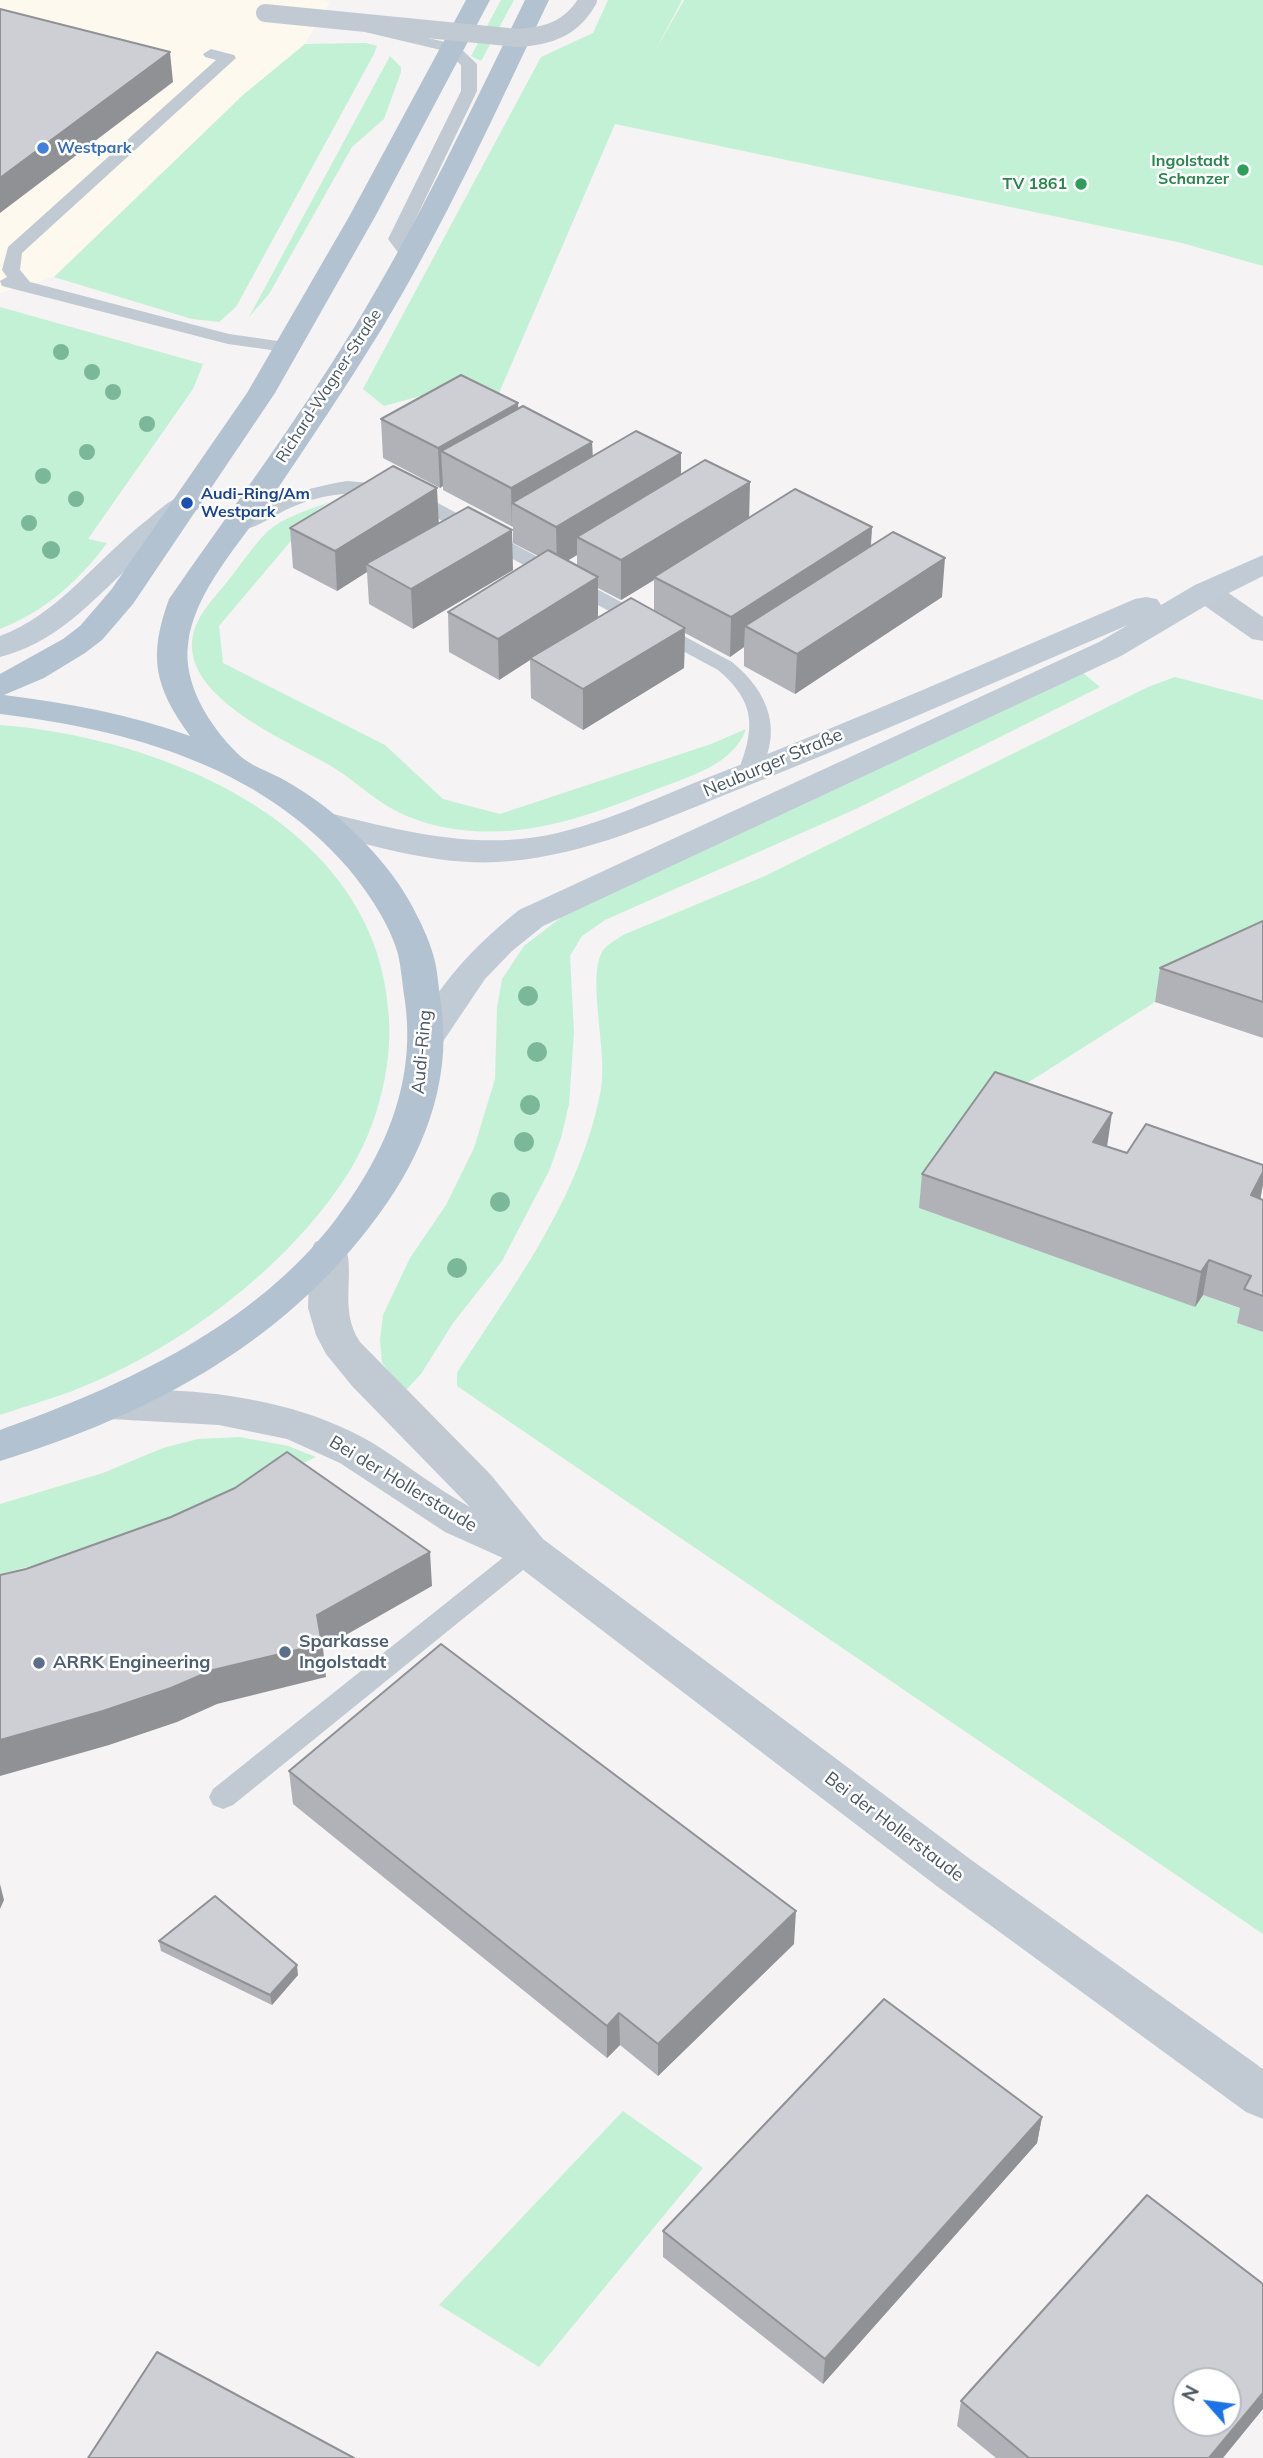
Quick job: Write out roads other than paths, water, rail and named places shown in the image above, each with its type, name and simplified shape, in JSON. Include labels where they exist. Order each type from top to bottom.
[{"type":"main road","points":[[0,686],[56,659],[91,633],[122,597],[261,393],[363,215],[478,0]]},
{"type":"main road","name":"Richard-Wagner-Straße","points":[[227,761],[185,704],[174,683],[169,659],[170,639],[185,599],[321,402],[409,255],[537,0]]},
{"type":"main road","points":[[0,647],[34,633],[75,605],[122,556],[187,503]]},
{"type":"main road","name":"Neuburger Straße","points":[[428,1037],[472,971],[500,943],[531,918],[1110,649],[1206,592],[1263,564]]},
{"type":"main road","name":"Neuburger Straße","points":[[325,824],[418,845],[454,850],[537,849],[606,830],[748,774],[1125,614],[1165,599],[1206,592]]},
{"type":"main road","name":"Audi-Ring","points":[[0,704],[107,721],[188,745],[263,780],[325,824],[352,849],[394,904],[421,968],[427,1002],[428,1037],[417,1109],[383,1181],[359,1217],[295,1287],[245,1326],[161,1380],[56,1427],[0,1446]]},
{"type":"street","points":[[1206,592],[1263,632]]},
{"type":"street","name":"Bei der Hollerstaude","points":[[328,1252],[328,1301],[332,1328],[352,1360],[412,1425],[510,1522],[529,1552]]},
{"type":"street","name":"Bei der Hollerstaude","points":[[110,1404],[204,1407],[284,1422],[325,1437],[364,1457],[460,1521],[529,1552],[954,1873],[1263,2097]]},
{"type":"lane","points":[[409,255],[397,239],[469,91],[470,64],[451,48],[268,11],[505,38],[537,38],[553,35],[573,23],[588,0]]},
{"type":"lane","points":[[22,284],[11,270],[14,251],[228,58],[211,54]]},
{"type":"lane","points":[[0,281],[22,284],[228,339],[286,347]]},
{"type":"lane","points":[[237,526],[294,498],[319,490],[345,485],[395,489],[725,666],[743,680],[755,699],[763,721],[759,746],[748,774]]},
{"type":"lane","points":[[223,1797],[529,1552]]},
{"type":"place","name":"Westpark","points":[[43,148]]},
{"type":"place","name":"Ingolstadt Schanzer","points":[[1243,170]]},
{"type":"place","name":"TV 1861","points":[[1081,184]]},
{"type":"place","name":"Audi-Ring/Am Westpark","points":[[187,503]]},
{"type":"place","name":"Sparkasse Ingolstadt","points":[[285,1652]]},
{"type":"place","name":"ARRK Engineering","points":[[39,1663]]}]
